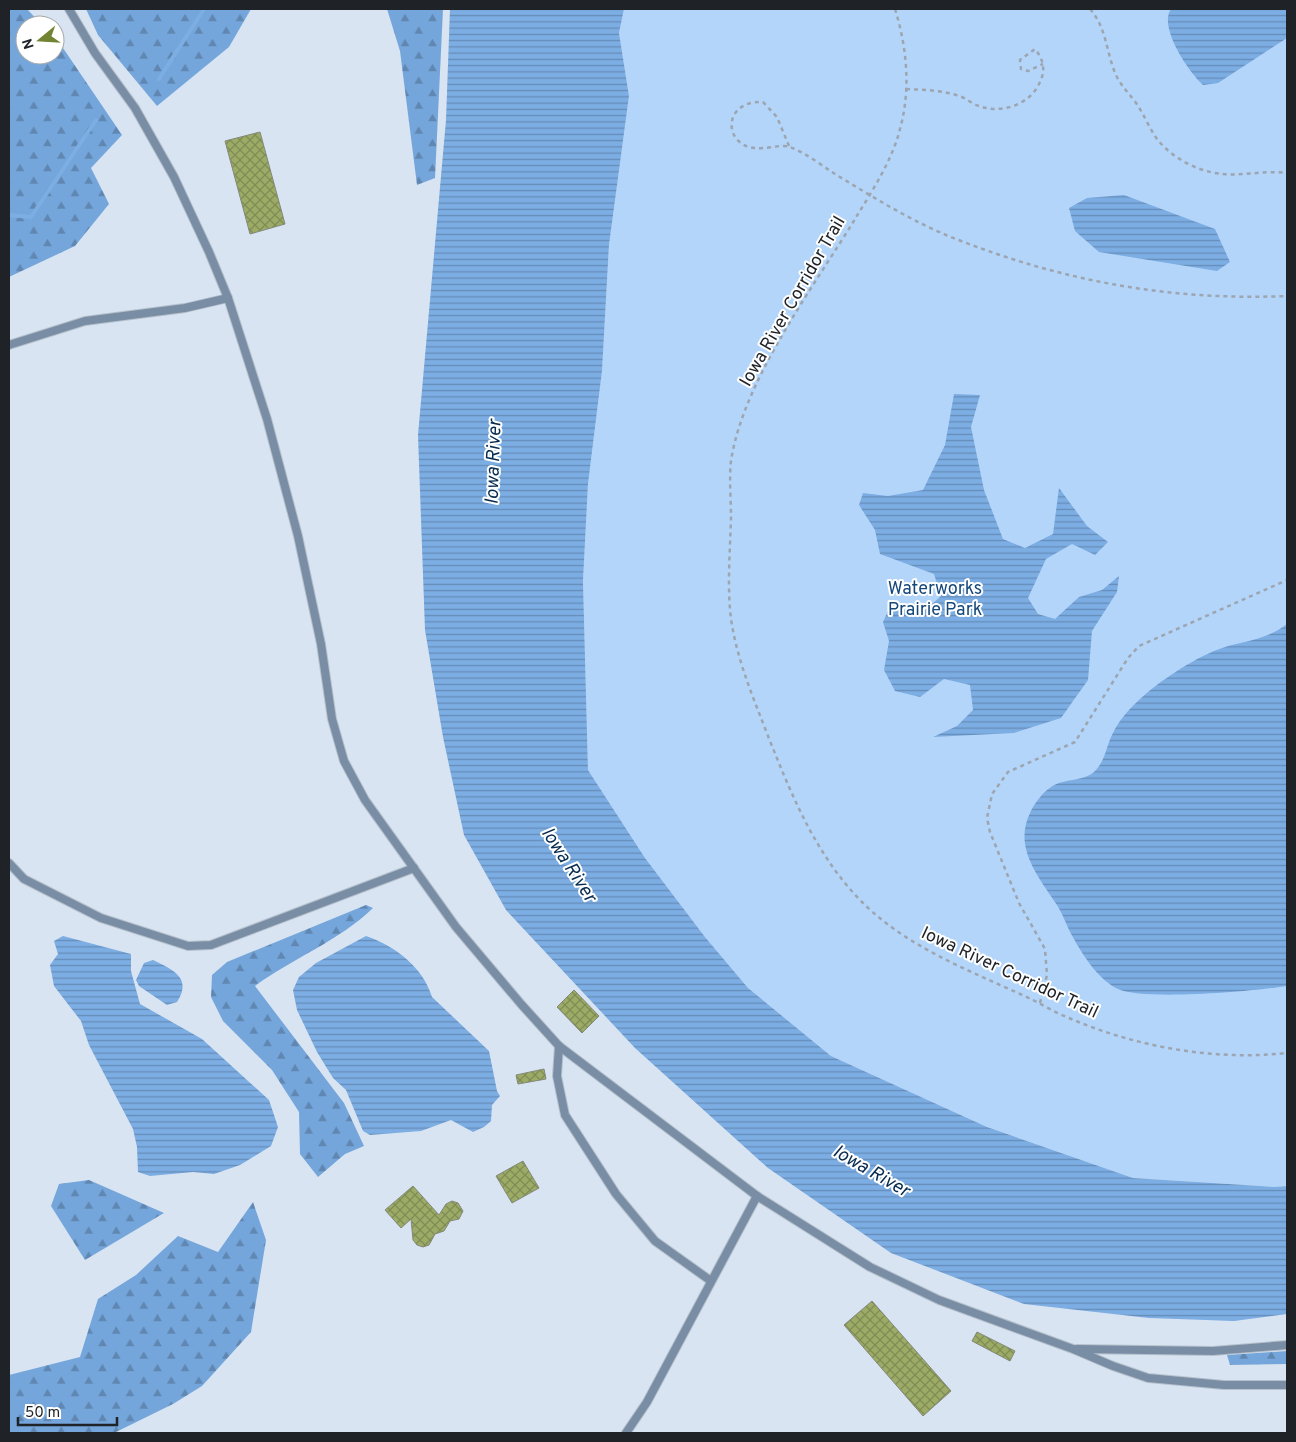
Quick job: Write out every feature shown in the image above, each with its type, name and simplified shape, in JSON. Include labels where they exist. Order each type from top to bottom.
[{"type":"lane","points":[[69,9],[95,53],[135,108],[174,177],[228,298],[268,419],[298,536],[321,644],[332,719],[344,761],[365,800],[456,927],[559,1046],[757,1196],[870,1267],[939,1300],[1148,1378],[1224,1384],[1287,1386]]},
{"type":"lane","points":[[9,344],[85,320],[186,308],[228,298]]},
{"type":"lane","points":[[9,863],[24,879],[101,918],[188,946],[211,945],[414,868]]},
{"type":"lane","points":[[559,1046],[557,1076],[565,1115],[616,1194],[655,1241],[711,1281]]},
{"type":"lane","points":[[626,1433],[647,1402],[757,1196]]},
{"type":"lane","points":[[1073,1349],[1213,1351],[1287,1345]]},
{"type":"path","name":"Iowa River Corridor Trail","points":[[896,9],[907,59],[906,89],[901,129],[885,167],[870,195],[778,343],[748,403],[732,461],[729,579],[731,618],[741,666],[787,786],[806,827],[829,864],[858,898],[907,937],[960,966],[1070,1019],[1160,1046],[1218,1055],[1263,1056],[1287,1054]]},
{"type":"path","points":[[1090,9],[1097,16],[1105,35],[1115,73],[1121,85],[1135,102],[1158,139],[1171,152],[1187,163],[1213,172],[1287,173]]},
{"type":"path","points":[[906,89],[941,91],[961,96],[979,106],[992,109],[1010,108],[1028,98],[1038,86],[1044,74],[1043,64],[1040,56],[1034,49],[1020,60],[1021,69],[1028,71],[1043,64]]},
{"type":"path","points":[[789,146],[776,117],[763,102],[753,101],[741,107],[733,115],[731,125],[740,143],[750,148],[789,146],[870,195],[949,236],[996,254],[1050,271],[1110,284],[1176,294],[1252,297],[1287,296]]},
{"type":"path","points":[[1040,1003],[1047,975],[1045,949],[1019,904],[993,839],[987,818],[992,794],[1008,772],[1075,742],[1128,658],[1140,646],[1287,580]]},
{"type":"green space","points":[[9,9],[27,9],[33,15],[15,15],[15,65],[65,65],[65,51],[122,135],[91,168],[109,204],[75,246],[9,277]]},
{"type":"green space","points":[[86,9],[251,9],[229,47],[157,106],[98,35]]},
{"type":"green space","points":[[387,9],[443,9],[435,178],[417,185],[400,51]]},
{"type":"green space","name":"Waterworks Prairie Park","points":[[624,9],[1287,9],[1287,1186],[1274,1187],[1133,1178],[987,1127],[831,1056],[748,988],[705,937],[645,858],[588,770],[583,581],[588,484],[602,371],[609,245],[629,96],[619,33]]},
{"type":"green space","points":[[366,905],[373,908],[360,920],[255,986],[344,1103],[364,1146],[345,1154],[318,1177],[300,1154],[299,1112],[272,1070],[223,1021],[211,997],[212,975],[227,962]]},
{"type":"green space","points":[[89,1180],[164,1213],[85,1260],[51,1206],[59,1184]]},
{"type":"green space","points":[[253,1202],[266,1240],[251,1332],[202,1386],[173,1404],[114,1433],[9,1433],[9,1375],[80,1357],[98,1299],[136,1275],[178,1236],[218,1252]]},
{"type":"green space","points":[[1287,1351],[1287,1364],[1230,1365],[1227,1355]]},
{"type":"water","name":"Iowa River","points":[[450,9],[624,9],[619,33],[629,96],[609,245],[602,371],[588,484],[583,581],[588,770],[645,858],[705,937],[748,988],[831,1056],[987,1127],[1133,1178],[1274,1187],[1287,1186],[1287,1314],[1234,1321],[1149,1318],[1024,1304],[891,1253],[768,1168],[635,1048],[506,910],[464,835],[443,737],[425,630],[418,435],[446,120]]},
{"type":"water","points":[[1171,9],[1287,9],[1287,38],[1218,83],[1203,85],[1190,71],[1172,38],[1168,17]]},
{"type":"water","points":[[1124,195],[1215,229],[1230,262],[1217,271],[1099,252],[1075,231],[1069,208],[1087,198]]},
{"type":"water","points":[[954,394],[980,395],[971,427],[984,490],[1003,539],[1025,548],[1053,534],[1059,488],[1087,526],[1108,542],[1095,555],[1072,544],[1046,559],[1028,598],[1038,614],[1055,619],[1079,597],[1102,590],[1119,576],[1117,592],[1092,631],[1088,680],[1061,718],[1014,733],[933,737],[957,726],[973,710],[970,685],[944,679],[920,697],[895,691],[884,670],[889,641],[883,622],[889,609],[923,612],[941,596],[934,574],[880,554],[875,530],[859,505],[863,493],[888,496],[923,490],[945,445]]},
{"type":"water","points":[[1287,624],[1287,986],[1175,995],[1131,993],[1118,989],[1098,974],[1087,960],[1030,862],[1025,838],[1030,813],[1044,792],[1051,787],[1092,774],[1096,770],[1102,761],[1118,724],[1146,693],[1187,665],[1209,653],[1224,647],[1261,638]]},
{"type":"water","points":[[63,936],[131,954],[131,971],[140,1004],[202,1039],[269,1100],[278,1127],[271,1146],[240,1165],[214,1174],[193,1172],[150,1176],[138,1172],[137,1147],[133,1129],[89,1045],[81,1021],[54,986],[50,965],[58,954],[54,941]]},
{"type":"water","points":[[366,936],[397,952],[415,967],[428,986],[432,997],[489,1051],[497,1091],[500,1096],[492,1105],[491,1121],[484,1127],[473,1132],[451,1120],[421,1131],[370,1135],[363,1131],[346,1090],[333,1078],[317,1052],[297,1010],[293,990],[299,977],[316,963]]},
{"type":"water","points":[[153,960],[178,975],[183,987],[177,1002],[167,1005],[139,986],[136,980],[144,963]]},
{"type":"building","points":[[260,132],[285,224],[250,234],[225,141]]},
{"type":"building","points":[[574,990],[599,1016],[582,1033],[557,1007]]},
{"type":"building","points":[[544,1069],[546,1079],[518,1084],[516,1075]]},
{"type":"building","points":[[523,1161],[539,1188],[512,1203],[496,1176]]},
{"type":"building","points":[[413,1186],[439,1215],[446,1204],[452,1201],[458,1203],[463,1211],[459,1219],[450,1221],[444,1231],[435,1234],[429,1245],[423,1247],[417,1245],[413,1240],[411,1219],[401,1228],[385,1210]]},
{"type":"building","points":[[872,1301],[951,1391],[923,1416],[844,1325]]},
{"type":"building","points":[[977,1332],[1015,1351],[1010,1361],[972,1341]]},
{"type":"waterway","points":[[159,79],[204,9]]},
{"type":"waterway","points":[[9,215],[31,217],[96,120]]}]
